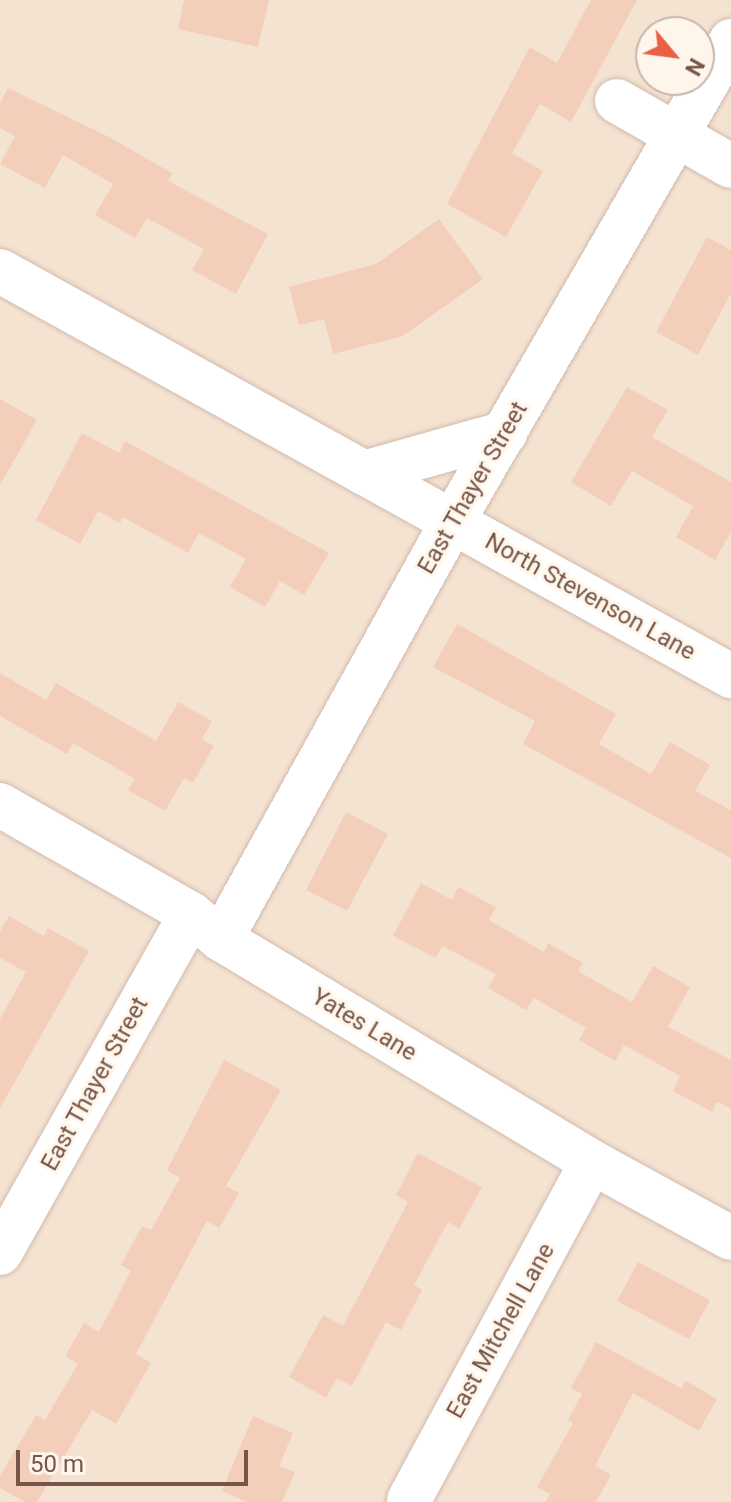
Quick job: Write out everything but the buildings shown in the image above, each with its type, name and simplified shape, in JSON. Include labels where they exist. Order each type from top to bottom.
[{"type":"street","name":"East Thayer Street","points":[[0,1253],[206,926],[453,521],[679,138],[731,41]]},
{"type":"street","points":[[617,101],[731,166]]},
{"type":"street","name":"North Stevenson Lane","points":[[0,271],[731,676]]},
{"type":"street","points":[[364,473],[505,433]]},
{"type":"street","name":"Yates Lane","points":[[0,805],[206,926],[592,1162],[731,1238]]},
{"type":"street","name":"East Mitchell Lane","points":[[409,1500],[592,1162]]},
{"type":"shaded area","points":[[0,0],[731,0],[731,1502],[0,1502]]}]
